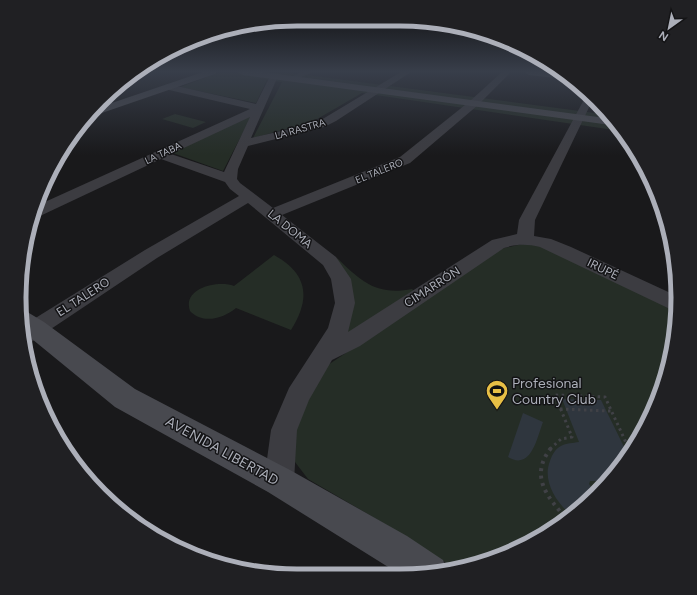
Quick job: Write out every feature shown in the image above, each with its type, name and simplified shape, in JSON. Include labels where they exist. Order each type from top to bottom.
[{"type":"street","points":[[102,110],[131,100]]},
{"type":"street","points":[[224,100],[260,108]]},
{"type":"street","points":[[230,179],[230,169],[264,100]]},
{"type":"street","name":"LA RASTRA","points":[[242,144],[320,125],[361,100]]},
{"type":"street","points":[[450,100],[607,122]]},
{"type":"street","name":"EL TALERO","points":[[272,214],[405,160],[477,100]]},
{"type":"street","points":[[526,239],[525,230],[527,220],[587,102]]},
{"type":"street","name":"LA TABA","points":[[40,210],[260,108]]},
{"type":"street","name":"LA DOMA","points":[[160,154],[230,179],[235,186],[248,197],[272,214],[330,261],[341,279],[345,303],[338,330],[323,354]]},
{"type":"street","name":"EL TALERO","points":[[28,328],[248,197]]},
{"type":"street","name":"IRUPÉ","points":[[526,239],[545,243],[566,251],[671,301]]},
{"type":"street","name":"CIMARRÓN","points":[[323,354],[352,340],[498,244],[511,240],[526,239]]},
{"type":"street","name":"AVENIDA LIBERTAD","points":[[28,329],[125,398],[279,481],[422,568]]},
{"type":"street","points":[[279,481],[284,430],[298,396],[323,354]]},
{"type":"path","points":[[563,514],[552,501],[542,485],[541,469],[544,457],[560,440],[572,437],[555,395],[604,398],[627,445]]},
{"type":"path","points":[[560,409],[611,411]]},
{"type":"shaded area","points":[[241,100],[258,100],[256,103]]},
{"type":"shaded area","points":[[273,100],[350,100],[312,122],[253,138]]},
{"type":"shaded area","points":[[408,100],[436,100],[609,124],[613,130]]},
{"type":"shaded area","points":[[458,100],[495,100],[599,114],[605,120]]},
{"type":"shaded area","points":[[175,114],[206,122],[193,128],[162,119]]},
{"type":"shaded area","points":[[252,115],[223,171],[170,152]]},
{"type":"shaded area","name":"Profesional Country Club","points":[[527,243],[570,255],[671,306],[669,333],[657,385],[643,418],[635,433],[604,477],[579,502],[535,533],[487,555],[449,565],[390,527],[308,479],[295,462],[291,435],[325,367],[500,249]]},
{"type":"shaded area","points":[[274,255],[294,270],[300,279],[303,288],[302,307],[291,330],[236,308],[226,315],[207,319],[201,318],[190,311],[189,303],[191,297],[196,291],[211,285],[227,284],[234,286]]},
{"type":"shaded area","points":[[337,258],[354,274],[370,285],[388,290],[399,291],[412,289],[415,292],[344,338]]},
{"type":"shaded area","points":[[562,399],[601,400],[625,448],[604,477],[600,481],[590,481],[589,484],[592,488],[579,502],[567,512],[552,491],[549,483],[548,469],[555,450],[563,445],[579,442]]},
{"type":"shaded area","points":[[523,413],[543,422],[532,451],[522,460],[516,460],[508,457]]},
{"type":"place","name":"Profesional Country Club","points":[[497,410]]}]
